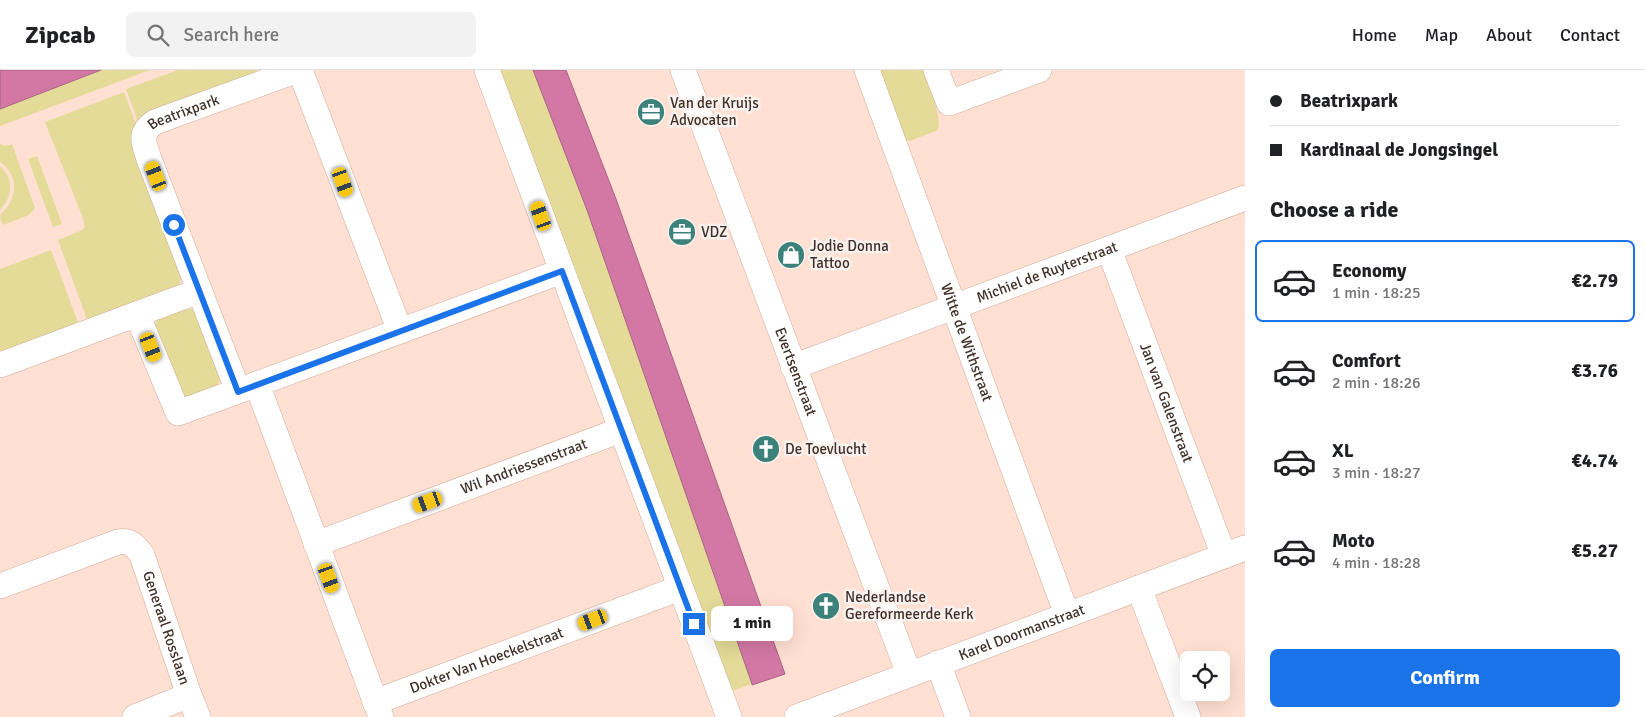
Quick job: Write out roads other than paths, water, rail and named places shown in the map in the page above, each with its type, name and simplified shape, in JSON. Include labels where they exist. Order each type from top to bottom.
[{"type":"street","name":"Beatrixpark","points":[[299,70],[155,122],[144,133],[144,141],[149,159],[199,291],[248,388],[316,544],[378,709]]},
{"type":"street","points":[[299,70],[400,331]]},
{"type":"street","points":[[487,70],[728,717]]},
{"type":"street","name":"Evertsenstraat","points":[[684,70],[793,367],[909,674]]},
{"type":"street","name":"Witte de Withstraat","points":[[867,70],[1066,615]]},
{"type":"street","points":[[936,70],[949,103],[1039,70]]},
{"type":"street","name":"Michiel de Ruyterstraat","points":[[793,367],[1245,198]]},
{"type":"street","name":"Jan van Galenstraat","points":[[1109,249],[1234,552]]},
{"type":"street","points":[[137,314],[178,413],[562,271]]},
{"type":"street","points":[[0,365],[199,291]]},
{"type":"street","name":"Wil Andriessenstraat","points":[[316,544],[621,430]]},
{"type":"street","name":"Generaal Rosslaan","points":[[0,586],[118,542],[124,540],[131,542],[142,555],[193,706]]},
{"type":"street","name":"Karel Doormanstraat","points":[[797,717],[1234,552]]},
{"type":"street","name":"Dokter Van Hoeckelstraat","points":[[378,709],[680,588]]},
{"type":"street","points":[[1139,588],[1188,717]]},
{"type":"street","points":[[938,663],[958,717]]},
{"type":"street","points":[[135,717],[193,706]]},
{"type":"place","name":"Van der Kruijs Advocaten","points":[[651,112]]},
{"type":"place","name":"VDZ","points":[[682,232]]},
{"type":"place","name":"Jodie Donna Tattoo","points":[[791,255]]},
{"type":"place","name":"De Toevlucht","points":[[766,449]]},
{"type":"place","name":"Nederlandse Gereformeerde Kerk","points":[[826,606]]}]
